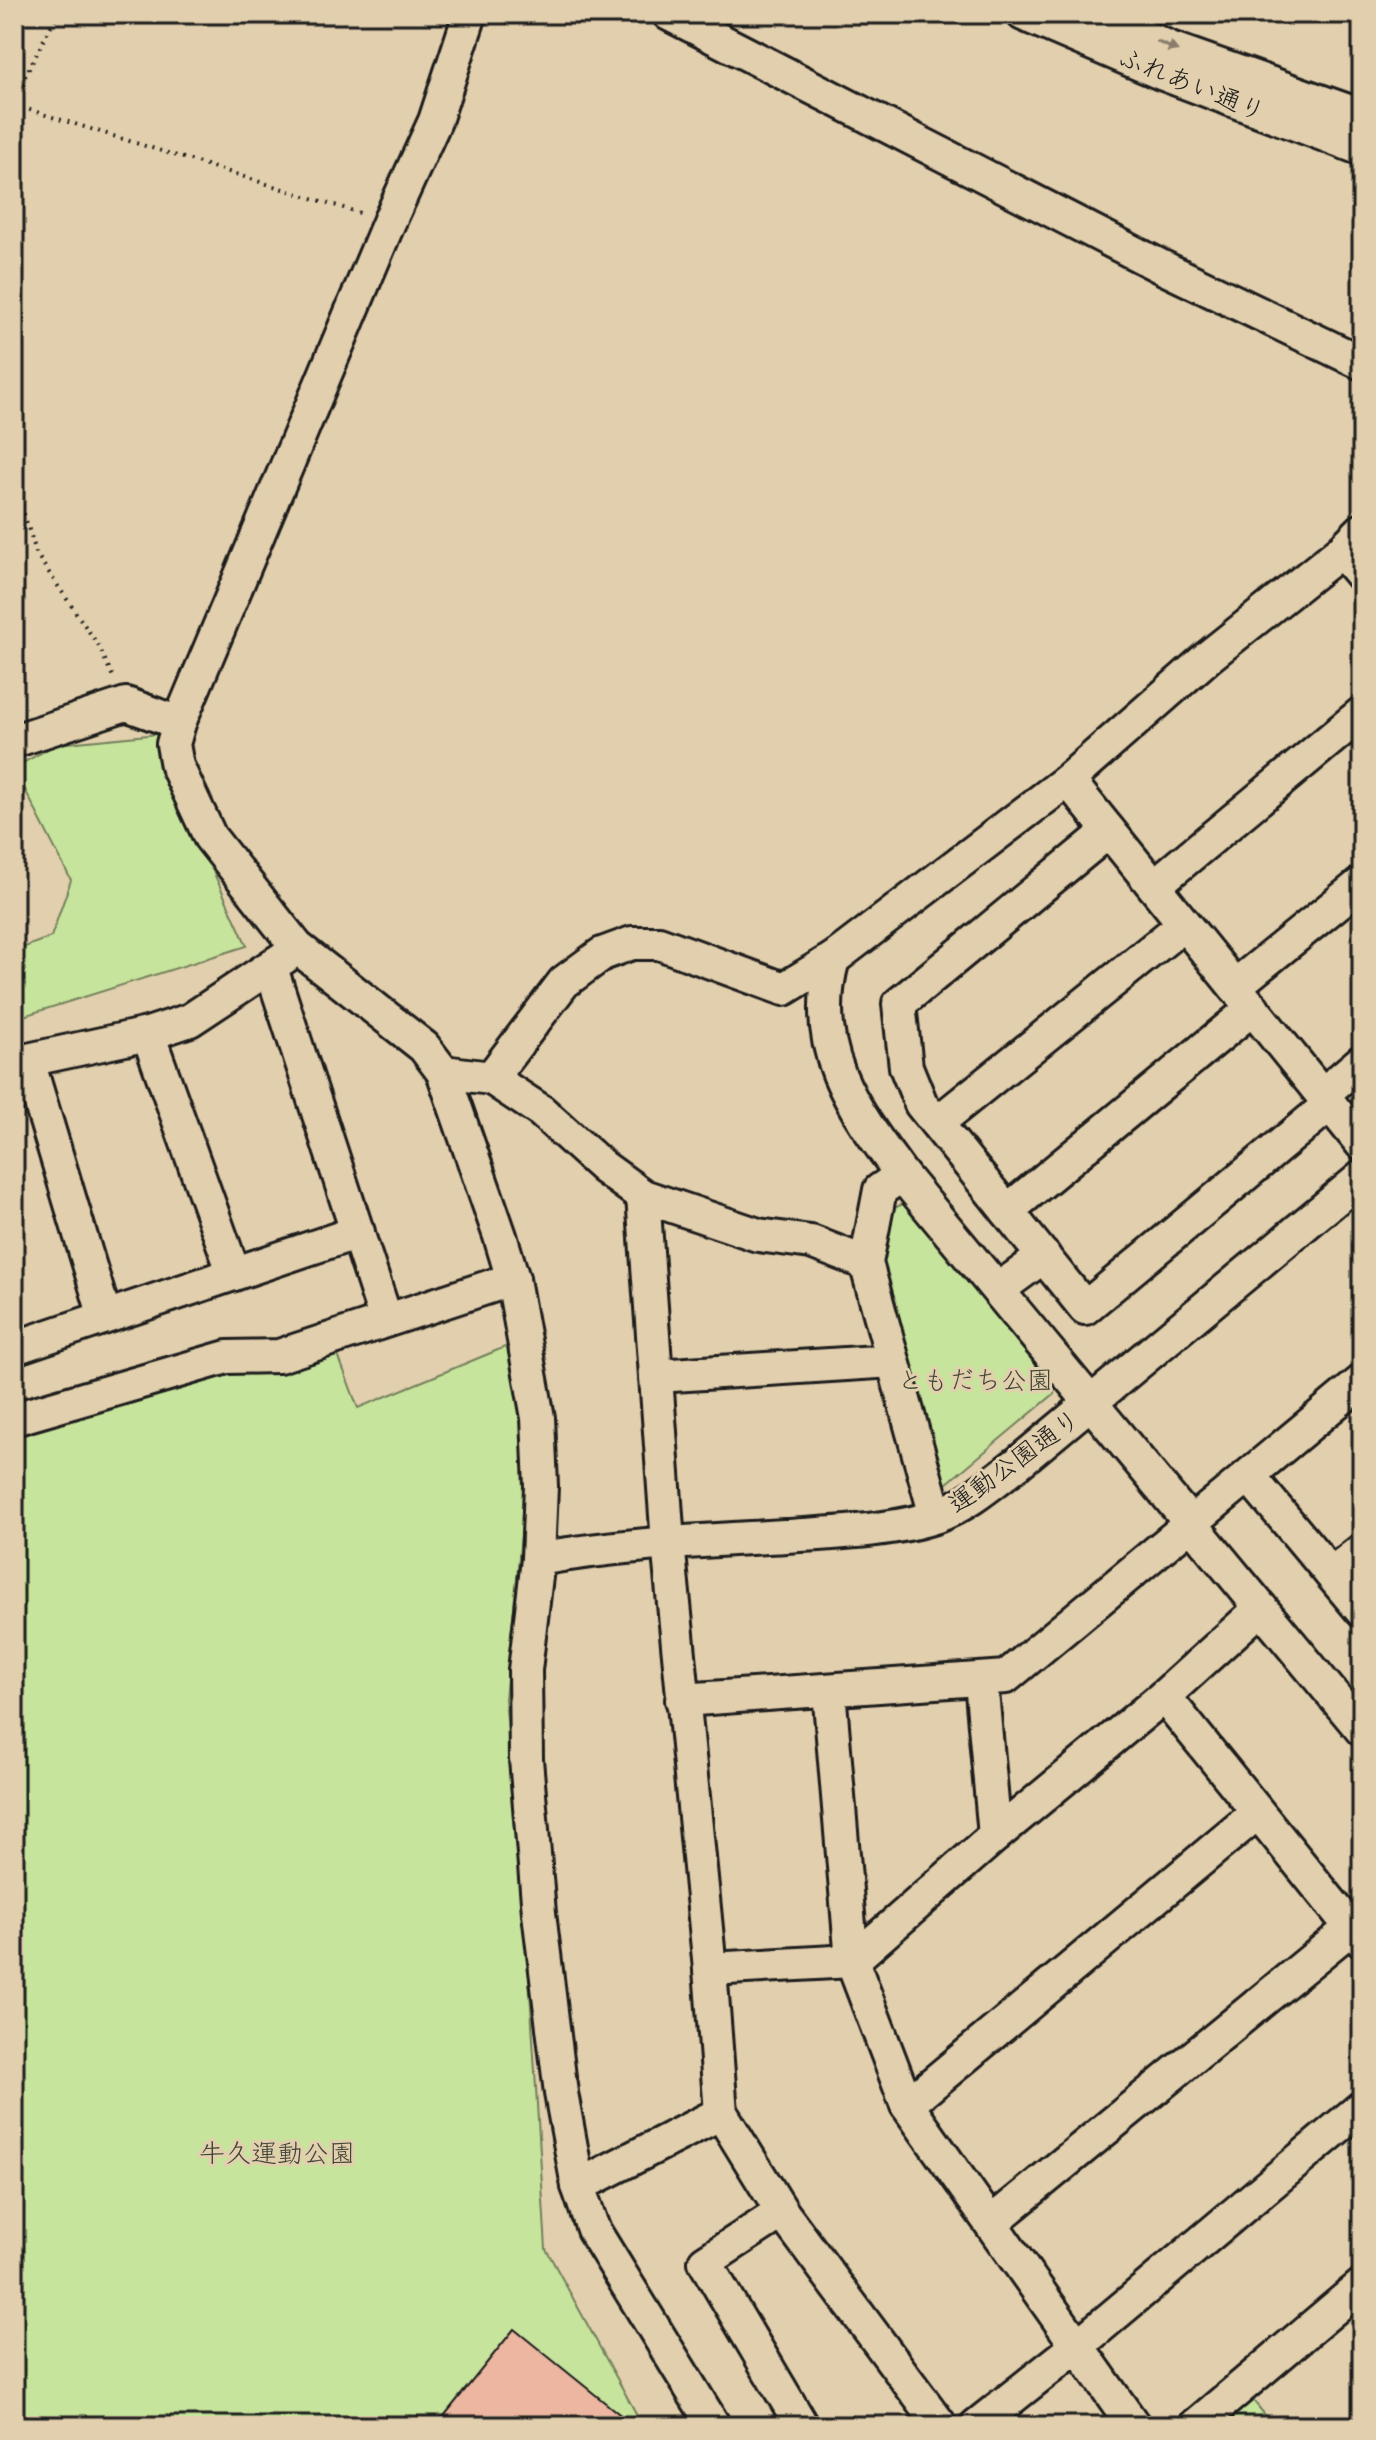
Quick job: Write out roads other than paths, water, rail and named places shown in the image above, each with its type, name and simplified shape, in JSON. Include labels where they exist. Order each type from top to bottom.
[{"type":"street","points":[[470,14],[435,121],[389,222],[179,723],[173,744],[177,766],[210,837],[297,947],[424,1047],[443,1072],[513,1279],[538,1418],[541,1486],[538,1559],[525,1670],[526,1759],[561,2093],[578,2186],[593,2229],[714,2426]]},
{"type":"street","points":[[669,14],[1160,266],[1362,363]]},
{"type":"street","name":"ふれあい通り","points":[[1023,14],[1161,73],[1362,149]]},
{"type":"street","name":"ふれあい通り","points":[[1095,14],[1170,48],[1362,116]]},
{"type":"street","points":[[491,1078],[564,982],[602,954],[632,943],[659,943],[784,989],[833,959],[1068,780],[1208,657],[1352,540],[1362,576]]},
{"type":"street","points":[[14,741],[126,704],[179,723]]},
{"type":"street","points":[[1154,886],[1362,713]]},
{"type":"street","points":[[1068,780],[1362,1144]]},
{"type":"street","points":[[1109,831],[899,1004],[906,1067],[921,1104],[1085,1308],[1326,1099],[1362,1061]]},
{"type":"street","points":[[1007,1211],[1244,997],[1362,883]]},
{"type":"street","points":[[937,1123],[1184,924]]},
{"type":"street","points":[[105,1317],[21,1062],[148,1034],[190,1020],[271,968],[297,947]]},
{"type":"street","points":[[833,959],[826,983],[826,1010],[834,1067],[863,1123],[902,1175],[1362,1730]]},
{"type":"street","points":[[271,968],[386,1320]]},
{"type":"street","points":[[148,1034],[234,1274]]},
{"type":"street","points":[[443,1072],[491,1078],[541,1111],[603,1167],[643,1196],[758,1235],[811,1242],[866,1263]]},
{"type":"street","points":[[902,1175],[880,1190],[866,1263],[936,1516]]},
{"type":"street","name":"運動公園通り","points":[[538,1559],[599,1549],[821,1534],[936,1516],[982,1490],[1091,1404],[1362,1177]]},
{"type":"street","points":[[643,1196],[668,1543],[721,2113],[782,2212],[941,2426]]},
{"type":"street","points":[[14,1348],[358,1232]]},
{"type":"street","points":[[999,1289],[1044,1256]]},
{"type":"street","points":[[14,1419],[227,1357],[279,1356],[513,1279]]},
{"type":"street","points":[[656,1376],[893,1361]]},
{"type":"street","points":[[682,1700],[1006,1677],[1362,1381]]},
{"type":"street","points":[[1249,1476],[1362,1611]]},
{"type":"street","points":[[1331,1574],[1362,1550]]},
{"type":"street","points":[[710,1969],[852,1961],[995,1836],[1164,1696],[1261,1608]]},
{"type":"street","points":[[981,1681],[995,1836]]},
{"type":"street","points":[[829,1690],[852,1961],[907,2105],[1134,2426]]},
{"type":"street","points":[[991,2223],[1356,1934],[1164,1696]]},
{"type":"street","points":[[907,2105],[1257,1813]]},
{"type":"street","points":[[976,2426],[1076,2347],[1362,2107]]},
{"type":"street","points":[[578,2186],[721,2113]]},
{"type":"street","points":[[782,2212],[705,2262],[802,2426]]},
{"type":"street","points":[[1195,2426],[1362,2285]]},
{"type":"park label","name":"ともだち公園","points":[[975,1380]]},
{"type":"park label","name":"牛久運動公園","points":[[277,2153]]}]
